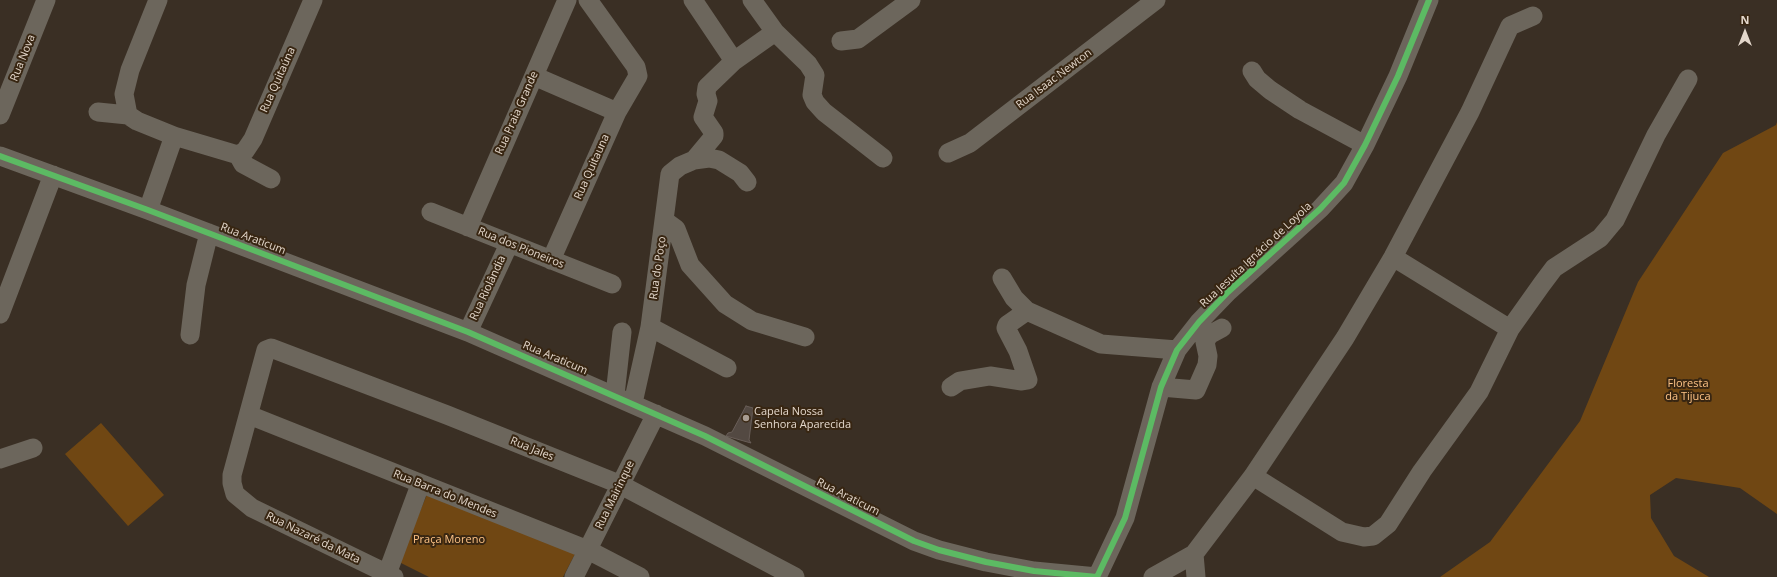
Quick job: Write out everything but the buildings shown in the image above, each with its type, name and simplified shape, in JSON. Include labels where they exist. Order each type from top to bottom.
[{"type":"street","name":"Rua Nova","points":[[0,115],[46,0]]},
{"type":"street","points":[[128,115],[124,94],[130,70],[158,0]]},
{"type":"street","name":"Rua Quitaúna","points":[[238,154],[245,151],[253,139],[314,0]]},
{"type":"street","name":"Rua Praia Grande","points":[[468,227],[567,0]]},
{"type":"street","name":"Rua Quitauna","points":[[551,260],[617,112],[638,76],[636,67],[588,0]]},
{"type":"street","points":[[693,0],[734,61]]},
{"type":"street","points":[[752,0],[775,32],[804,60],[815,75],[812,95],[815,102],[824,112],[883,158]]},
{"type":"street","points":[[841,41],[858,39],[911,0]]},
{"type":"street","name":"Rua Isaac Newton","points":[[948,153],[970,143],[1156,0]]},
{"type":"street","name":"Rua Jesuíta Ignácio de Loyola","points":[[1097,577],[1125,518],[1161,387],[1177,350],[1199,322],[1228,292],[1332,198],[1344,182],[1365,145],[1398,76],[1430,0]]},
{"type":"street","points":[[1153,577],[1194,554],[1253,476],[1345,338],[1394,257],[1470,112],[1510,26],[1533,16]]},
{"type":"street","points":[[747,182],[740,173],[719,160],[702,159],[714,136],[714,132],[703,117],[708,101],[706,94],[707,87],[734,61],[775,32]]},
{"type":"street","points":[[1252,71],[1257,79],[1270,90],[1300,110],[1365,145]]},
{"type":"street","points":[[534,76],[617,112]]},
{"type":"street","points":[[1253,476],[1342,532],[1364,537],[1373,536],[1388,524],[1422,471],[1480,392],[1510,329],[1554,268],[1600,238],[1615,220],[1656,135],[1688,79]]},
{"type":"street","points":[[98,112],[128,115],[137,121],[174,136],[238,154],[243,164],[271,179]]},
{"type":"street","points":[[148,210],[174,136]]},
{"type":"street","name":"Rua Araticum","points":[[0,156],[148,210],[468,332],[615,395],[705,436],[907,538],[985,570],[1034,571],[1073,576],[1097,577]]},
{"type":"street","name":"Rua do Poço","points":[[633,403],[650,327],[670,174],[675,169],[702,159]]},
{"type":"street","points":[[0,314],[53,175]]},
{"type":"street","name":"Rua dos Pioneiros","points":[[431,212],[612,284]]},
{"type":"street","points":[[665,221],[676,229],[690,266],[725,304],[752,321],[804,337]]},
{"type":"street","points":[[190,336],[196,285],[209,233]]},
{"type":"street","name":"Rua Riolândia","points":[[468,332],[509,244]]},
{"type":"street","points":[[1394,257],[1510,329]]},
{"type":"street","points":[[1002,278],[1014,298],[1027,311],[1101,344],[1177,350]]},
{"type":"street","points":[[951,387],[960,381],[990,376],[1022,381],[1028,380],[1028,376],[1018,351],[1006,328],[1007,324],[1027,311]]},
{"type":"street","points":[[650,327],[727,368]]},
{"type":"street","points":[[1161,387],[1196,390],[1207,365],[1208,356],[1205,342],[1209,335],[1222,328]]},
{"type":"street","points":[[615,395],[622,332]]},
{"type":"street","name":"Rua Jales","points":[[249,415],[263,356],[266,350],[271,348],[447,415],[619,484],[795,577]]},
{"type":"street","name":"Rua Mairinque","points":[[574,577],[619,484],[656,414]]},
{"type":"street","name":"Rua Barra do Mendes","points":[[249,415],[420,485],[588,550],[640,577]]},
{"type":"street","name":"Rua Nazaré da Mata","points":[[249,415],[232,475],[232,483],[235,494],[252,508],[390,576]]},
{"type":"street","points":[[0,459],[33,448]]},
{"type":"street","points":[[390,576],[420,485]]},
{"type":"street","points":[[1194,554],[1196,577]]},
{"type":"green space","name":"Floresta da Tijuca","points":[[1777,122],[1777,514],[1740,488],[1676,478],[1650,495],[1651,518],[1674,556],[1709,577],[1440,577],[1490,542],[1580,421],[1638,282],[1723,153],[1776,125]]},
{"type":"green space","points":[[101,423],[164,495],[128,526],[65,454]]},
{"type":"green space","name":"Praça Moreno","points":[[428,492],[577,550],[563,577],[429,577],[399,562]]},
{"type":"cycle path","points":[[0,156],[148,210],[468,332],[705,436],[914,541],[939,550],[986,562],[1034,571],[1097,577],[1125,518],[1161,387],[1177,350],[1199,322],[1228,292],[1320,209],[1344,183],[1365,145],[1398,76],[1429,0]]},
{"type":"place","name":"Capela Nossa Senhora Aparecida","points":[[746,418]]}]
